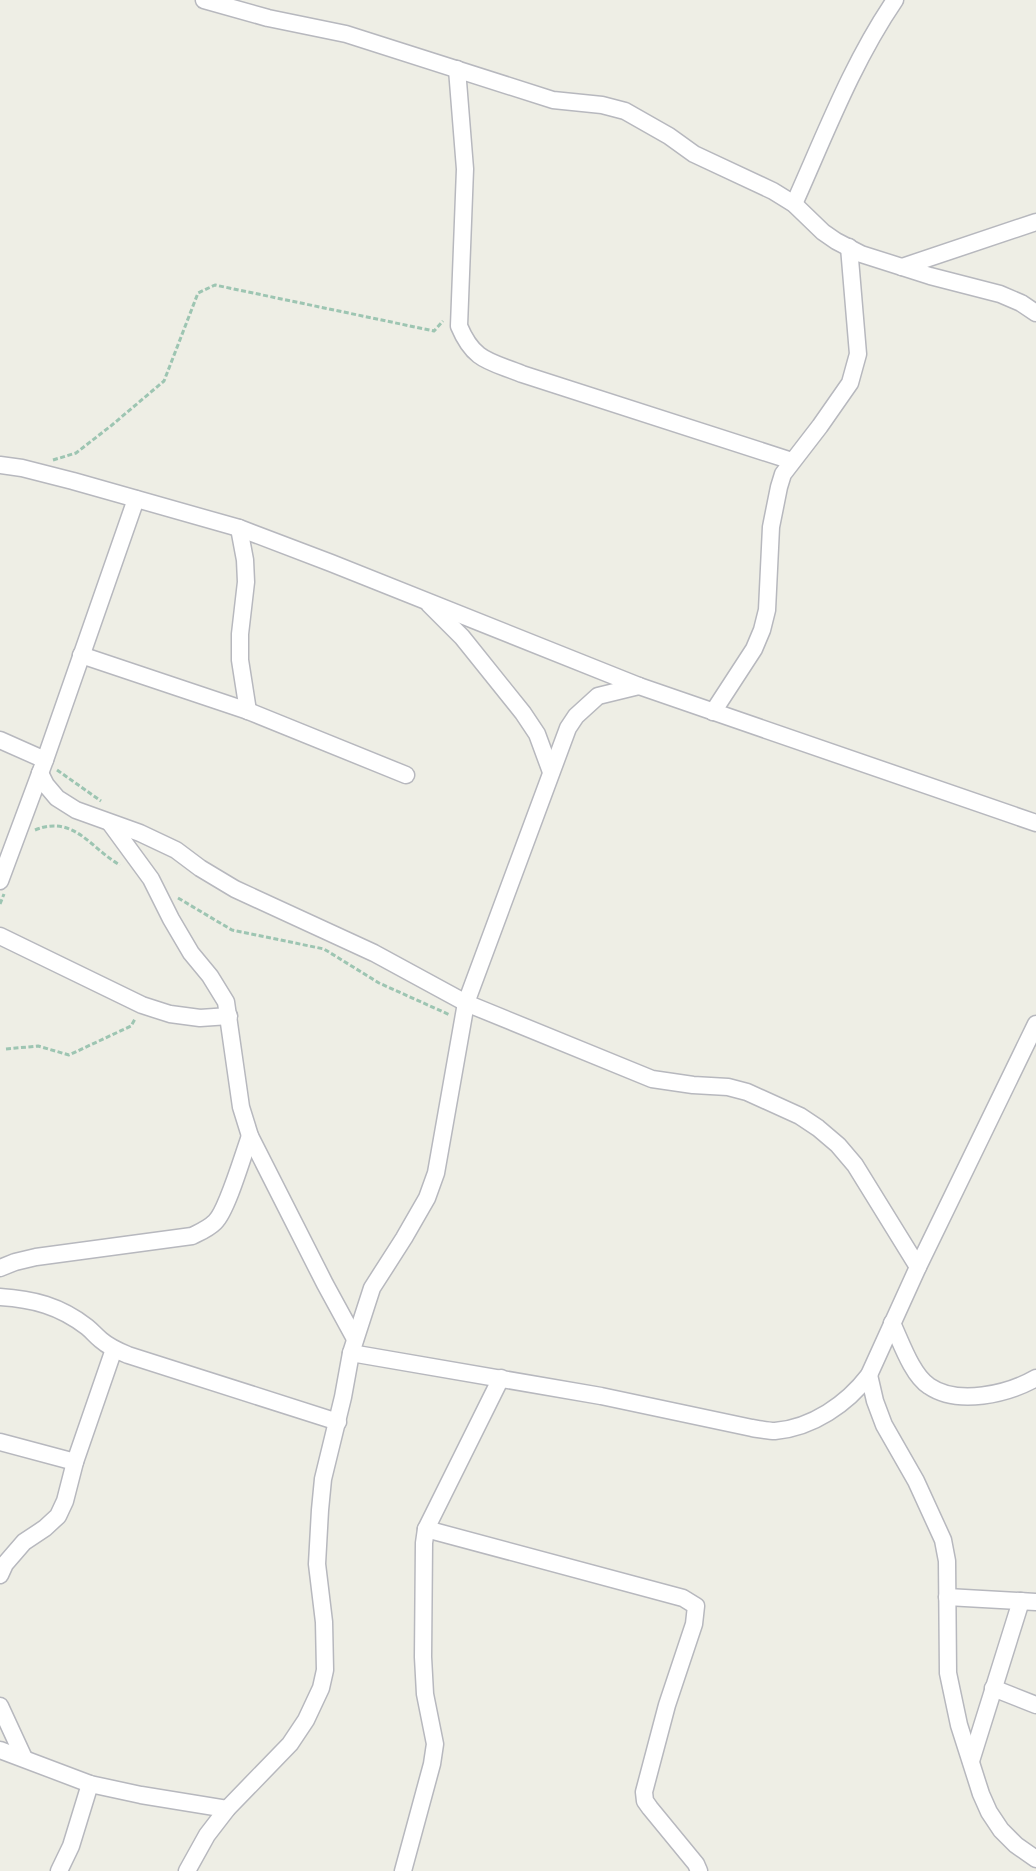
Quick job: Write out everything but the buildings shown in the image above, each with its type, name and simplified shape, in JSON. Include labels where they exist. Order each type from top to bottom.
[{"type":"street","points":[[204,0],[268,18],[346,34],[552,100],[594,104],[625,111],[662,131],[694,154],[757,182],[794,204],[823,232],[861,254],[1000,294],[1021,303],[1036,314]]},
{"type":"street","points":[[794,204],[855,68],[874,30],[895,0]]},
{"type":"street","points":[[457,69],[465,168],[459,326],[466,343],[480,358],[522,374],[792,461]]},
{"type":"street","points":[[902,267],[1036,222]]},
{"type":"street","points":[[713,712],[754,649],[762,630],[767,610],[771,526],[783,474],[850,384],[855,369],[858,354],[849,247]]},
{"type":"street","points":[[0,465],[22,468],[73,481],[239,528],[424,599],[565,658],[639,686],[1036,823]]},
{"type":"street","points":[[0,881],[136,499]]},
{"type":"street","points":[[239,528],[245,560],[246,582],[240,634],[240,660],[248,711]]},
{"type":"street","points":[[424,599],[462,637],[524,713],[537,734],[551,772]]},
{"type":"street","points":[[81,655],[248,711],[406,775]]},
{"type":"street","points":[[187,1871],[206,1835],[227,1809],[290,1744],[306,1720],[321,1688],[325,1670],[324,1622],[317,1564],[323,1479],[338,1422],[353,1346],[372,1288],[427,1198],[436,1174],[466,1003],[568,728],[576,716],[598,696],[639,686]]},
{"type":"street","points":[[0,740],[42,767],[46,785],[57,798],[76,810],[176,850],[200,868],[234,889],[374,953],[466,1003],[652,1079],[693,1085],[728,1087],[747,1092],[800,1116],[838,1145],[855,1165],[918,1267]]},
{"type":"street","points":[[110,823],[151,879],[191,952],[210,976],[226,1002],[241,1107],[250,1136],[325,1284],[353,1346]]},
{"type":"street","points":[[0,936],[142,1005],[170,1014],[200,1018],[229,1016]]},
{"type":"street","points":[[353,1346],[501,1378],[601,1396],[752,1428],[774,1431],[792,1428],[821,1417],[844,1402],[869,1375],[918,1267],[1036,1024]]},
{"type":"street","points":[[0,1268],[36,1257],[192,1236],[207,1230],[217,1221],[226,1203],[250,1136]]},
{"type":"street","points":[[0,1297],[39,1302],[58,1309],[87,1326],[102,1342],[114,1349],[338,1422]]},
{"type":"street","points":[[892,1323],[920,1377],[929,1386],[943,1393],[974,1397],[998,1393],[1036,1378]]},
{"type":"street","points":[[0,1575],[5,1564],[24,1542],[45,1528],[58,1516],[65,1501],[114,1349]]},
{"type":"street","points":[[869,1375],[875,1402],[884,1425],[916,1481],[943,1540],[947,1561],[948,1673],[959,1725],[981,1794],[989,1812],[1001,1830],[1016,1845],[1036,1859]]},
{"type":"street","points":[[403,1871],[432,1764],[435,1744],[425,1694],[423,1657],[426,1529],[501,1378]]},
{"type":"street","points":[[0,1442],[76,1462]]},
{"type":"street","points":[[426,1529],[682,1598],[696,1606],[694,1624],[667,1705],[644,1792],[645,1801],[700,1871]]},
{"type":"street","points":[[947,1597],[1028,1602],[993,1688],[971,1761]]},
{"type":"street","points":[[993,1688],[1036,1705]]},
{"type":"street","points":[[0,1706],[24,1758]]},
{"type":"street","points":[[0,1750],[90,1784],[141,1795],[227,1809]]},
{"type":"street","points":[[59,1871],[71,1846],[90,1784]]},
{"type":"path","points":[[52,460],[76,453],[164,381],[198,293],[215,285],[434,332],[444,320]]},
{"type":"path","points":[[6,1049],[38,1046],[69,1055],[131,1026],[142,1005]]}]
